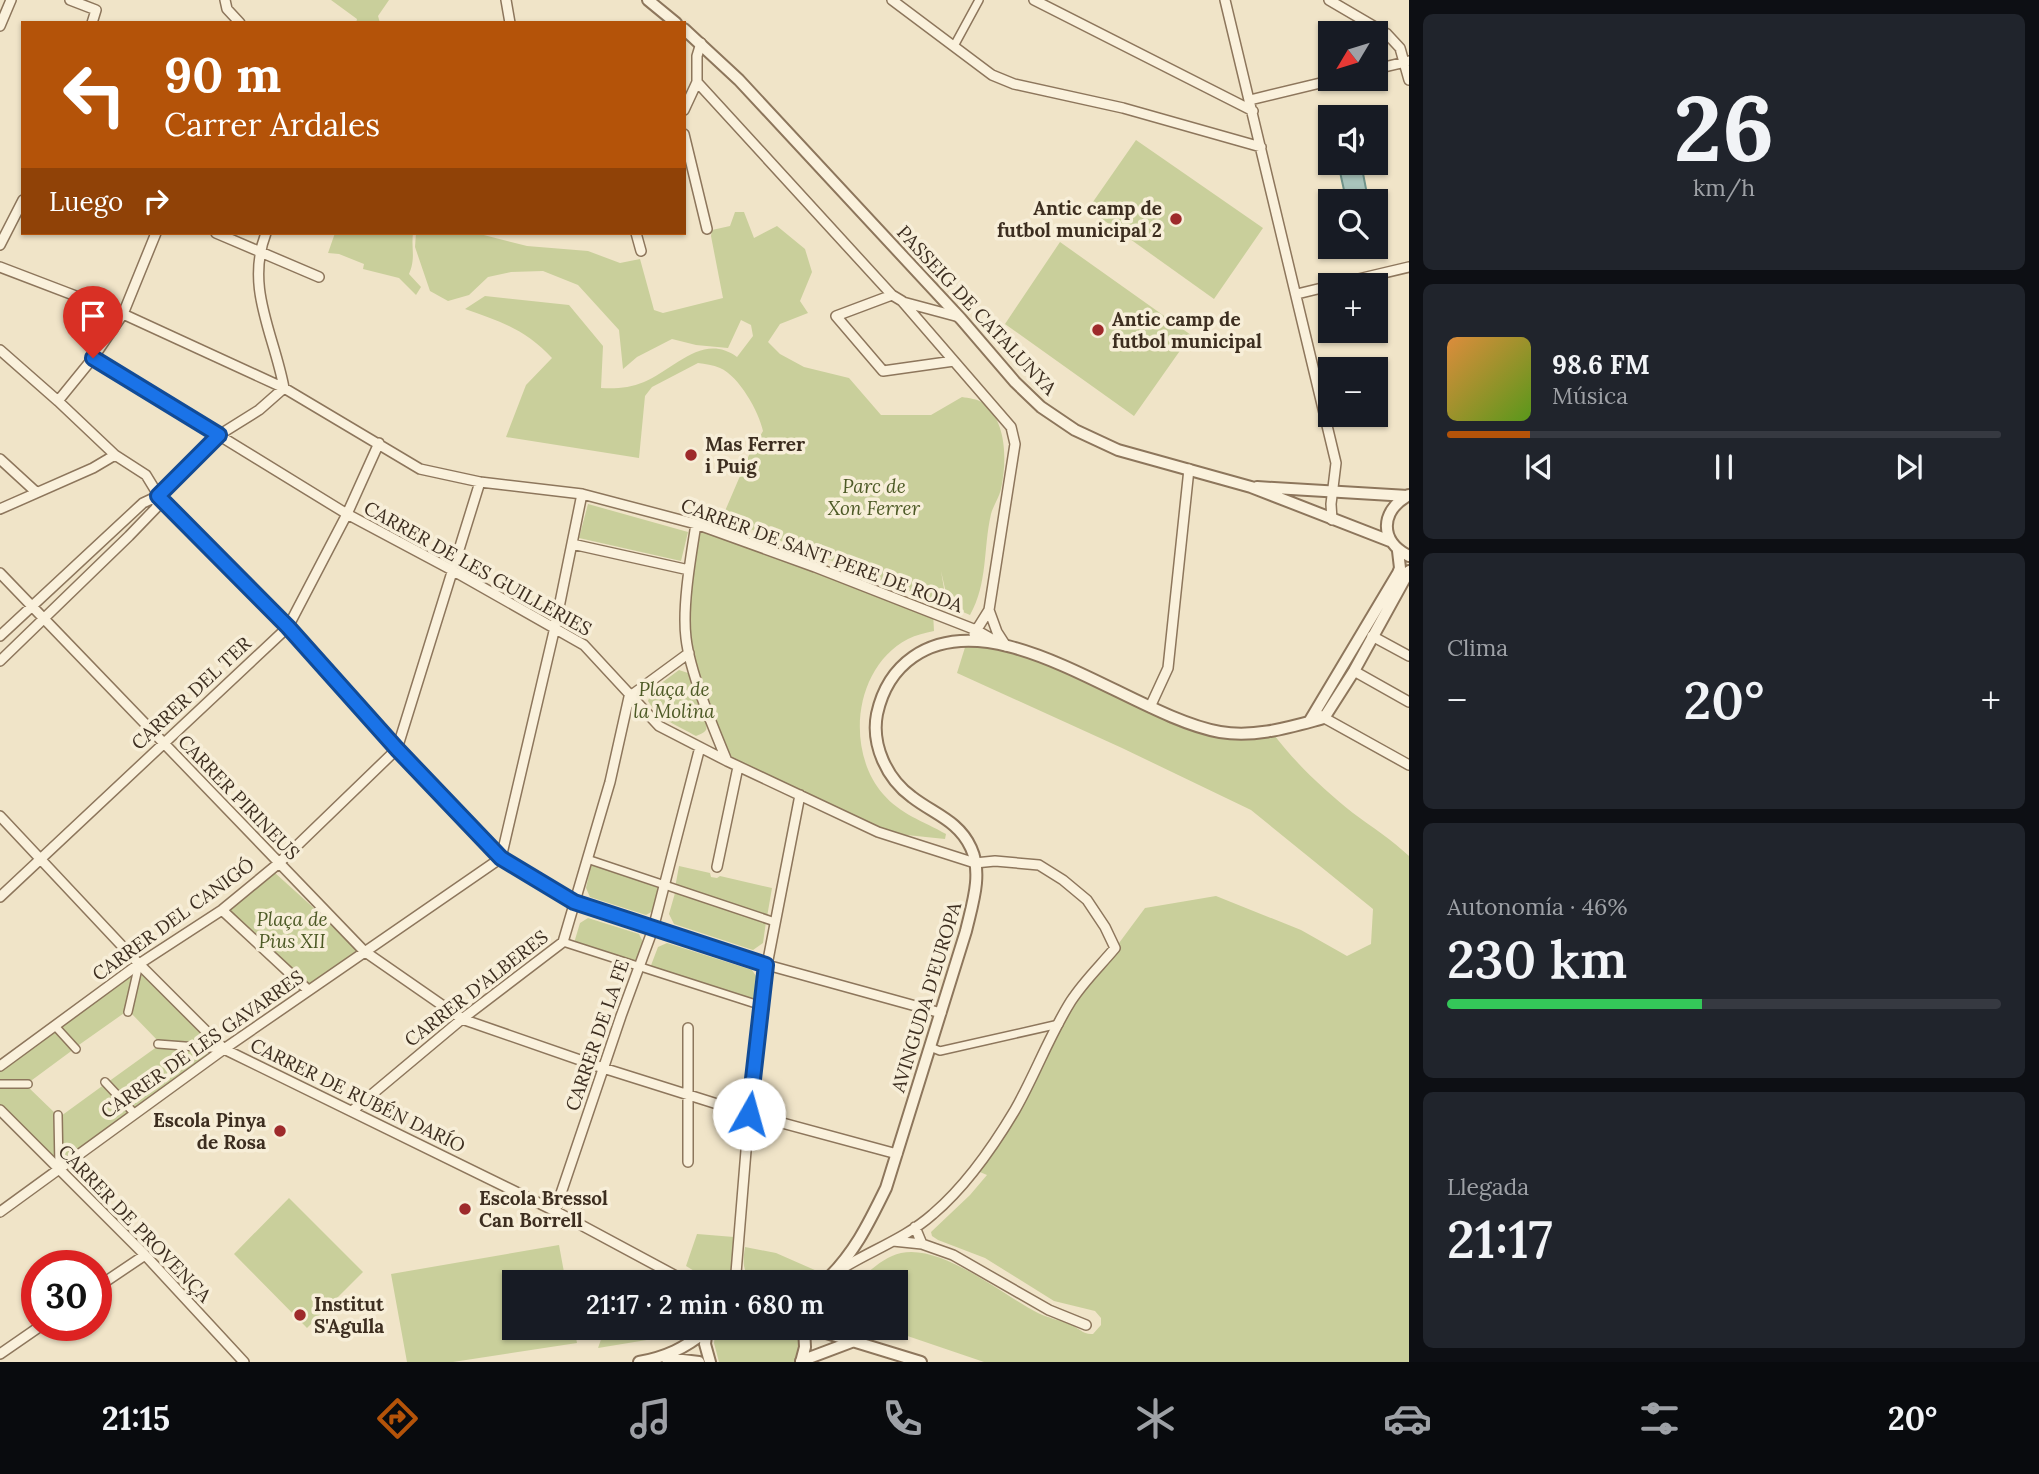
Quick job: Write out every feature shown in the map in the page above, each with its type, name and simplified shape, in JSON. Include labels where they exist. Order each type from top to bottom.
[{"type":"street","points":[[0,26],[11,0]]},
{"type":"street","points":[[70,0],[96,10],[93,21]]},
{"type":"street","points":[[225,0],[227,9],[238,21]]},
{"type":"street","points":[[506,0],[510,21]]},
{"type":"street","points":[[648,0],[674,21]]},
{"type":"street","points":[[892,0],[992,75],[1261,147]]},
{"type":"street","points":[[954,46],[979,0]]},
{"type":"street","points":[[1034,0],[1253,111]]},
{"type":"street","points":[[1226,0],[1336,463],[1331,504],[1332,520]]},
{"type":"street","points":[[1329,0],[1387,34],[1400,48],[1407,62],[1409,80]]},
{"type":"street","name":"PASSEIG DE CATALUNYA","points":[[686,31],[739,80],[960,317],[1015,382],[1041,407],[1075,430],[1118,450],[1251,487],[1390,541]]},
{"type":"street","points":[[686,106],[697,82],[697,57],[701,43]]},
{"type":"street","points":[[1388,66],[1407,62]]},
{"type":"street","points":[[697,82],[892,295],[902,301],[960,317]]},
{"type":"street","points":[[1250,100],[1318,84]]},
{"type":"street","points":[[686,142],[707,229]]},
{"type":"street","points":[[0,245],[21,204]]},
{"type":"street","points":[[58,401],[93,358],[123,314],[155,235]]},
{"type":"street","points":[[220,235],[319,277]]},
{"type":"street","points":[[0,636],[143,503],[159,497],[219,435],[259,410],[284,388],[262,313],[257,271],[265,235]]},
{"type":"street","points":[[637,235],[641,251]]},
{"type":"street","name":"CARRER DE SANT PERE DE RODA","points":[[0,267],[123,314],[284,388],[420,469],[480,482],[582,494],[696,524],[976,630],[1006,647]]},
{"type":"street","points":[[1384,273],[1409,267]]},
{"type":"street","points":[[1297,294],[1318,289]]},
{"type":"street","points":[[892,295],[836,316],[883,371],[954,361]]},
{"type":"street","points":[[902,301],[1011,427],[1015,444],[989,610],[968,641]]},
{"type":"street","points":[[0,351],[115,454],[146,475],[159,497],[288,627],[397,749],[501,858],[574,902],[766,965],[941,1013]]},
{"type":"street","name":"CARRER DE LES GUILLERIES","points":[[93,358],[347,514],[584,645],[659,726],[878,832],[975,863],[995,861],[1039,865],[1047,870],[1087,900],[1115,948],[1087,978],[1059,1024]]},
{"type":"street","name":"CARRER DEL TER","points":[[0,897],[288,627],[347,514],[379,443]]},
{"type":"street","points":[[0,509],[93,468],[115,454]]},
{"type":"street","points":[[0,459],[36,492]]},
{"type":"street","points":[[1150,707],[1168,668],[1189,469]]},
{"type":"street","name":"CARRER DEL CANIGÓ","points":[[0,1066],[139,964],[222,909],[279,863],[397,749],[480,482]]},
{"type":"street","points":[[1251,487],[1408,495]]},
{"type":"street","points":[[501,858],[555,627],[582,494]]},
{"type":"street","points":[[1312,719],[1398,573],[1404,553],[1390,541],[1387,524],[1389,513],[1408,495]]},
{"type":"street","points":[[0,661],[156,508],[159,497]]},
{"type":"street","points":[[696,524],[685,636],[713,728],[727,761]]},
{"type":"street","points":[[572,544],[690,570]]},
{"type":"street","points":[[1312,719],[1354,671],[1409,571]]},
{"type":"street","name":"CARRER PIRINEUS","points":[[0,573],[364,951],[462,1019],[603,1069],[749,1114],[897,1154]]},
{"type":"street","points":[[989,610],[1006,647]]},
{"type":"street","points":[[1373,636],[1409,656]]},
{"type":"street","name":"AVINGUDA D'EUROPA","points":[[837,1270],[867,1228],[886,1188],[966,931],[974,895],[975,863],[972,849],[961,830],[947,818],[911,797],[893,779],[880,754],[876,727],[880,702],[886,687],[905,663],[927,649],[946,643],[968,641],[1006,647],[1055,661],[1176,719],[1219,732],[1272,732],[1312,719]]},
{"type":"street","points":[[629,696],[689,653]]},
{"type":"street","points":[[1354,671],[1409,702]]},
{"type":"street","name":"CARRER D'ALBERES","points":[[352,1111],[462,1019],[563,942],[610,782],[629,696]]},
{"type":"street","points":[[1312,719],[1409,765]]},
{"type":"street","name":"CARRER DE LA FE","points":[[555,1211],[653,929],[700,747]]},
{"type":"street","points":[[717,867],[738,766]]},
{"type":"street","points":[[736,1270],[749,1114],[766,965],[800,795]]},
{"type":"street","name":"CARRER DE RUBÉN DARÍO","points":[[0,817],[139,964],[224,1049],[555,1211],[665,1270]]},
{"type":"street","name":"CARRER DE LES GAVARRES","points":[[0,1212],[224,1049],[501,858]]},
{"type":"street","points":[[587,859],[775,922]]},
{"type":"street","points":[[222,909],[308,990]]},
{"type":"street","points":[[563,942],[762,1006]]},
{"type":"street","points":[[128,1012],[139,964]]},
{"type":"street","points":[[930,1047],[940,1051],[1059,1024]]},
{"type":"street","points":[[840,1270],[893,1241],[933,1215],[975,1170],[1015,1110],[1059,1024]]},
{"type":"street","points":[[55,1026],[76,1049]]},
{"type":"street","points":[[688,1028],[688,1162]]},
{"type":"street","points":[[159,1044],[224,1049]]},
{"type":"street","points":[[106,1082],[134,1113]]},
{"type":"street","points":[[0,1084],[28,1084]]},
{"type":"street","name":"CARRER DE PROVENÇA","points":[[0,1110],[145,1255],[244,1362]]},
{"type":"street","points":[[58,1115],[59,1168]]},
{"type":"street","points":[[915,1227],[922,1244]]},
{"type":"street","points":[[893,1241],[922,1244],[953,1255],[1049,1310],[1086,1325]]},
{"type":"street","points":[[112,1277],[145,1255]]},
{"type":"street","points":[[0,1353],[21,1339]]},
{"type":"street","points":[[639,1362],[659,1358],[687,1347],[694,1340]]},
{"type":"street","points":[[706,1340],[710,1362]]},
{"type":"street","points":[[801,1361],[805,1340]]},
{"type":"street","points":[[801,1361],[855,1340],[920,1362]]},
{"type":"street","points":[[659,1358],[699,1362]]},
{"type":"green space","points":[[331,0],[389,0],[378,16],[379,21],[357,19]]},
{"type":"green space","name":"Antic camp de futbol municipal 2","points":[[1136,140],[1263,228],[1214,299],[1088,209]]},
{"type":"green space","name":"Parc de Xon Ferrer","points":[[735,212],[744,212],[754,238],[777,226],[805,249],[812,272],[800,301],[808,313],[780,324],[768,342],[780,354],[804,367],[849,378],[881,415],[931,415],[962,397],[983,403],[997,420],[1003,442],[1003,478],[991,514],[980,591],[970,615],[949,606],[941,571],[947,606],[722,518],[749,455],[763,431],[753,405],[741,386],[727,372],[717,367],[698,363],[652,387],[645,396],[639,458],[506,437],[526,385],[552,358],[522,333],[465,309],[485,296],[569,305],[603,346],[601,388],[622,388],[639,384],[701,350],[725,350],[737,357],[753,336],[751,325],[741,320],[728,348],[696,345],[672,339],[637,357],[623,369],[619,330],[578,285],[543,271],[511,272],[488,277],[469,295],[448,301],[430,291],[415,247],[416,235],[484,235],[527,246],[588,251],[620,263],[640,259],[654,310],[663,313],[723,298],[711,236],[712,230],[730,226]]},
{"type":"green space","points":[[334,235],[413,235],[413,258],[409,274],[421,287],[416,295],[399,278],[363,269],[364,264],[339,254],[328,253]]},
{"type":"green space","name":"Antic camp de futbol municipal","points":[[1060,242],[1191,335],[1134,416],[1005,324]]},
{"type":"green space","points":[[588,504],[688,532],[681,561],[579,538]]},
{"type":"green space","points":[[696,524],[933,613],[934,631],[908,639],[890,652],[876,669],[866,689],[860,733],[863,755],[871,776],[883,794],[904,812],[946,834],[945,839],[878,832],[728,761],[685,636]]},
{"type":"green space","points":[[967,641],[1009,644],[1219,732],[1272,732],[1320,785],[1409,856],[1409,1362],[984,1362],[908,1336],[908,1270],[870,1270],[901,1253],[917,1252],[953,1263],[1038,1313],[1086,1333],[1093,1334],[1101,1325],[1101,1318],[1095,1311],[1054,1301],[985,1258],[938,1240],[931,1232],[987,1175],[975,1170],[1015,1110],[1059,1024],[1145,908],[1216,896],[1301,930],[1347,956],[1371,944],[1373,909],[1251,810],[957,673]]},
{"type":"green space","name":"Plaça de la Molina","points":[[679,670],[688,673],[707,725],[703,733],[696,736],[663,717],[648,701],[652,690]]},
{"type":"green space","points":[[591,865],[660,888],[655,910],[646,915],[590,897],[586,888]]},
{"type":"green space","points":[[679,866],[710,873],[711,877],[720,876],[772,888],[767,917],[675,888]]},
{"type":"green space","name":"Plaça de Pius XII","points":[[274,872],[359,949],[308,985],[222,910]]},
{"type":"green space","points":[[675,893],[766,922],[763,943],[753,950],[674,924],[669,914]]},
{"type":"green space","points":[[588,918],[639,934],[644,944],[636,964],[574,943],[580,923]]},
{"type":"green space","points":[[667,943],[752,970],[758,979],[755,1004],[650,968],[658,947]]},
{"type":"green space","points":[[140,969],[221,1047],[160,1043],[129,1011]]},
{"type":"green space","points":[[135,970],[127,1011],[76,1047],[57,1025]]},
{"type":"green space","points":[[55,1027],[74,1049],[28,1083],[0,1083],[0,1068]]},
{"type":"green space","points":[[158,1046],[221,1050],[135,1111],[108,1082]]},
{"type":"green space","points":[[105,1084],[132,1113],[61,1164],[61,1116]]},
{"type":"green space","points":[[0,1086],[27,1086],[57,1115],[57,1166],[0,1108]]},
{"type":"green space","points":[[289,1198],[363,1272],[307,1328],[234,1254]]},
{"type":"green space","points":[[697,1234],[734,1237],[732,1270],[693,1270],[686,1266]]},
{"type":"green space","points":[[559,1245],[564,1270],[502,1270],[502,1340],[576,1340],[577,1343],[453,1362],[407,1362],[391,1274]]},
{"type":"green space","points":[[745,1247],[776,1253],[815,1270],[746,1270]]},
{"type":"green space","points":[[601,1340],[647,1340],[598,1348]]},
{"type":"green space","points":[[714,1340],[800,1340],[796,1362],[719,1362]]},
{"type":"water","points":[[1341,175],[1363,175],[1366,189],[1344,189]]},
{"type":"place","name":"Antic camp de futbol municipal 2","points":[[1176,219]]},
{"type":"place","name":"Antic camp de futbol municipal","points":[[1098,330]]},
{"type":"place","name":"Mas Ferrer i Puig","points":[[691,455]]},
{"type":"place","name":"Escola Pinya de Rosa","points":[[280,1131]]},
{"type":"place","name":"Escola Bressol Can Borrell","points":[[465,1209]]},
{"type":"place","name":"Institut S'Agulla","points":[[300,1315]]},
{"type":"route","points":[[93,358],[219,435],[158,496],[288,627],[397,749],[501,858],[574,902],[766,965],[749,1114]]}]
